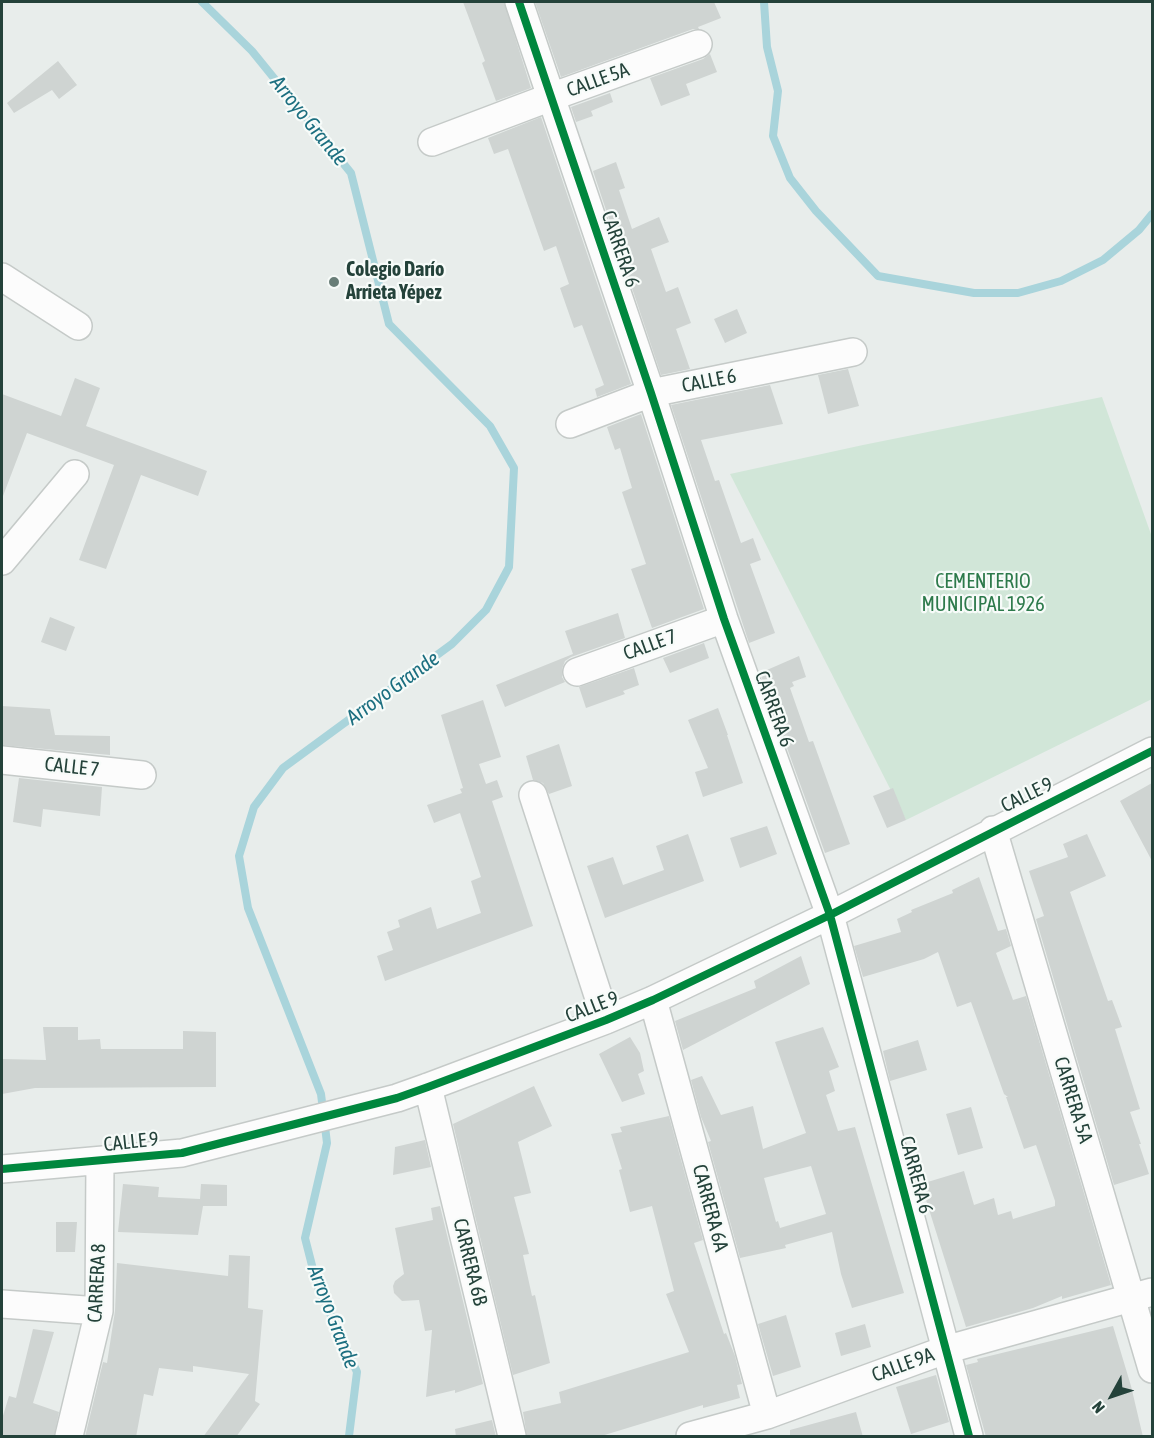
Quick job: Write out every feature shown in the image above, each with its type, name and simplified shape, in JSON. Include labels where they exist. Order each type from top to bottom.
[{"type":"street","name":"CARRERA 6","points":[[519,2],[651,393],[724,619],[830,915],[969,1437]]},
{"type":"street","name":"CALLE 5A","points":[[432,142],[698,44]]},
{"type":"street","points":[[2,277],[78,326]]},
{"type":"street","name":"CALLE 6","points":[[570,424],[651,393],[853,352]]},
{"type":"street","points":[[2,561],[75,474]]},
{"type":"street","name":"CALLE 7","points":[[577,672],[724,619]]},
{"type":"street","name":"CALLE 9","points":[[2,1169],[182,1153],[397,1098],[428,1087],[653,1000],[830,915],[1152,751]]},
{"type":"street","name":"CALLE 7","points":[[2,760],[142,775]]},
{"type":"street","points":[[533,795],[606,1020]]},
{"type":"street","name":"CARRERA 5A","points":[[993,830],[1142,1294],[1152,1369]]},
{"type":"street","name":"CARRERA 6A","points":[[653,1000],[767,1415]]},
{"type":"street","name":"CARRERA 6B","points":[[428,1087],[512,1437]]},
{"type":"street","name":"CARRERA 8","points":[[69,1437],[99,1311],[100,1161]]},
{"type":"street","name":"CALLE 9A","points":[[690,1437],[767,1415],[945,1350],[1142,1294]]},
{"type":"street","points":[[2,1304],[99,1311]]},
{"type":"green space","name":"CEMENTERIO MUNICIPAL 1926","points":[[1102,397],[1152,537],[1152,699],[906,820],[730,474]]},
{"type":"building","points":[[463,2],[504,2],[531,88],[496,101],[482,63],[485,61]]},
{"type":"building","points":[[535,2],[714,2],[721,18],[698,27],[699,29],[693,29],[561,77]]},
{"type":"building","points":[[710,54],[717,72],[686,84],[690,95],[661,106],[650,78],[703,59]]},
{"type":"building","points":[[58,61],[77,85],[59,99],[52,90],[14,113],[7,103]]},
{"type":"building","points":[[610,93],[613,102],[591,111],[593,116],[576,122],[571,107]]},
{"type":"building","points":[[541,117],[631,384],[597,397],[595,389],[604,385],[582,325],[574,328],[560,288],[569,284],[556,246],[544,251],[508,149],[494,154],[488,138]]},
{"type":"building","points":[[616,162],[625,188],[619,190],[632,229],[659,217],[669,242],[651,249],[666,292],[678,287],[691,323],[676,329],[690,369],[661,375],[593,171]]},
{"type":"building","points":[[737,309],[747,333],[725,343],[714,319]]},
{"type":"building","points":[[848,369],[859,406],[828,414],[818,375]]},
{"type":"building","points":[[75,378],[100,388],[86,426],[207,471],[198,496],[141,475],[106,569],[79,560],[114,465],[27,433],[2,495],[2,394],[61,416]]},
{"type":"building","points":[[770,385],[783,424],[701,440],[715,481],[719,480],[741,543],[753,538],[761,560],[750,564],[775,633],[749,643],[671,405]]},
{"type":"building","points":[[641,414],[704,609],[652,628],[631,569],[646,564],[622,492],[632,488],[620,448],[615,450],[607,427]]},
{"type":"building","points":[[618,613],[625,638],[571,657],[565,661],[562,669],[565,682],[505,707],[496,685],[573,654],[565,631]]},
{"type":"building","points":[[50,617],[75,627],[66,651],[41,642]]},
{"type":"building","points":[[704,643],[709,658],[670,673],[663,658]]},
{"type":"building","points":[[799,656],[806,677],[792,682],[794,686],[790,688],[809,742],[813,741],[850,844],[825,853],[760,673]]},
{"type":"building","points":[[634,668],[639,685],[623,691],[625,694],[586,708],[579,687]]},
{"type":"building","points":[[483,700],[501,757],[479,764],[486,784],[497,780],[503,797],[492,801],[533,926],[385,981],[377,956],[393,950],[387,932],[400,927],[398,920],[431,907],[437,929],[481,913],[471,881],[481,877],[460,813],[434,823],[427,805],[462,793],[460,789],[463,788],[441,715]]},
{"type":"building","points":[[2,706],[50,709],[55,735],[110,736],[110,755],[2,745]]},
{"type":"building","points":[[718,708],[743,783],[703,797],[695,772],[708,768],[688,720]]},
{"type":"building","points":[[559,744],[572,786],[549,794],[543,783],[533,780],[526,756]]},
{"type":"building","points":[[19,778],[102,787],[100,816],[43,809],[41,827],[13,822]]},
{"type":"building","points":[[1152,783],[1152,861],[1120,801]]},
{"type":"building","points":[[893,788],[906,820],[887,828],[873,796]]},
{"type":"building","points":[[767,826],[777,854],[740,868],[730,838]]},
{"type":"building","points":[[688,834],[704,881],[605,918],[587,866],[613,857],[623,885],[664,870],[656,846]]},
{"type":"building","points":[[1087,834],[1106,876],[1070,892],[1108,1001],[1112,1000],[1122,1027],[1115,1029],[1140,1109],[1130,1112],[1149,1174],[1114,1185],[1036,919],[1044,916],[1029,871],[1068,857],[1063,844]]},
{"type":"building","points":[[979,877],[998,931],[1006,929],[1011,946],[996,953],[1013,1000],[1026,996],[1111,1285],[1062,1299],[1062,1296],[1033,1308],[966,1327],[921,1184],[964,1171],[974,1205],[994,1198],[998,1215],[1011,1211],[1013,1219],[1055,1206],[1055,1201],[1036,1145],[1024,1149],[1006,1097],[1008,1097],[1004,1094],[971,1002],[957,1007],[938,952],[924,959],[863,977],[854,946],[901,932],[897,919],[912,912],[911,910],[953,893],[952,890]]},
{"type":"building","points":[[801,956],[810,984],[683,1050],[675,1021],[756,988],[754,981]]},
{"type":"building","points":[[43,1027],[78,1027],[78,1040],[100,1039],[101,1049],[183,1049],[183,1031],[216,1032],[216,1087],[35,1088],[2,1094],[2,1059],[46,1060]]},
{"type":"building","points":[[823,1027],[839,1067],[829,1071],[835,1091],[826,1095],[838,1131],[855,1127],[904,1293],[852,1308],[841,1274],[832,1232],[785,1245],[786,1248],[740,1258],[708,1142],[711,1141],[701,1117],[691,1080],[702,1076],[721,1115],[753,1106],[763,1149],[806,1133],[775,1042]],"holes":[[[811,1166],[826,1214],[780,1228],[778,1221],[776,1222],[764,1178]]]},
{"type":"building","points":[[630,1037],[640,1053],[644,1071],[638,1074],[645,1094],[622,1102],[599,1054]]},
{"type":"building","points":[[918,1040],[927,1070],[890,1081],[883,1051]]},
{"type":"building","points":[[534,1086],[552,1126],[518,1142],[531,1193],[514,1197],[529,1254],[523,1255],[532,1296],[535,1295],[550,1363],[513,1375],[453,1124]]},
{"type":"building","points":[[971,1107],[983,1148],[958,1155],[946,1114]]},
{"type":"building","points":[[669,1116],[703,1240],[694,1243],[724,1334],[726,1333],[735,1356],[742,1384],[737,1385],[740,1398],[703,1408],[703,1405],[598,1437],[527,1437],[523,1412],[561,1403],[559,1392],[689,1352],[666,1294],[674,1291],[652,1206],[630,1212],[619,1170],[622,1169],[611,1134],[622,1132],[620,1127]]},
{"type":"building","points":[[425,1140],[431,1167],[393,1175],[395,1147]]},
{"type":"building","points":[[123,1184],[159,1187],[158,1197],[200,1199],[201,1184],[227,1185],[227,1206],[203,1206],[198,1235],[118,1232]]},
{"type":"building","points":[[440,1206],[483,1384],[455,1393],[455,1390],[426,1397],[432,1330],[425,1331],[419,1300],[402,1301],[394,1293],[395,1281],[404,1274],[395,1228],[433,1220],[431,1208]]},
{"type":"building","points":[[56,1222],[77,1222],[75,1252],[56,1252]]},
{"type":"building","points":[[229,1255],[250,1256],[248,1308],[263,1310],[255,1401],[260,1404],[236,1437],[203,1437],[249,1374],[193,1366],[193,1372],[159,1368],[153,1396],[144,1394],[136,1437],[85,1437],[103,1362],[107,1363],[115,1311],[117,1263],[228,1276]]},
{"type":"building","points":[[786,1315],[801,1367],[773,1376],[758,1324]]},
{"type":"building","points":[[865,1324],[871,1347],[841,1356],[835,1333]]},
{"type":"building","points":[[1113,1326],[1143,1437],[986,1437],[966,1365],[978,1362],[977,1359]]},
{"type":"building","points":[[33,1329],[54,1332],[33,1403],[59,1412],[54,1437],[2,1437],[2,1419],[9,1396],[16,1398]]},
{"type":"building","points":[[936,1375],[949,1422],[911,1434],[896,1387]]},
{"type":"building","points":[[856,1412],[863,1437],[790,1437],[790,1430]]},
{"type":"building","points":[[492,1420],[496,1437],[456,1437],[455,1429]]},
{"type":"waterway","name":"Arroyo Grande","points":[[202,2],[252,51],[351,173],[389,324],[490,426],[514,468],[509,567],[486,610],[452,644],[283,768],[254,807],[239,856],[248,908],[321,1094],[327,1143],[305,1238],[317,1285],[357,1372],[349,1436]]},
{"type":"waterway","points":[[764,2],[767,47],[778,91],[773,136],[790,178],[816,211],[878,276],[974,293],[1018,293],[1061,281],[1103,260],[1139,230],[1152,214]]},
{"type":"cycle path","points":[[519,2],[651,393],[724,619],[830,915],[969,1436]]},
{"type":"cycle path","points":[[2,1169],[182,1153],[397,1098],[428,1087],[653,1000],[830,915],[1152,751]]},
{"type":"place","name":"Colegio Darío Arrieta Yépez","points":[[334,282]]}]
